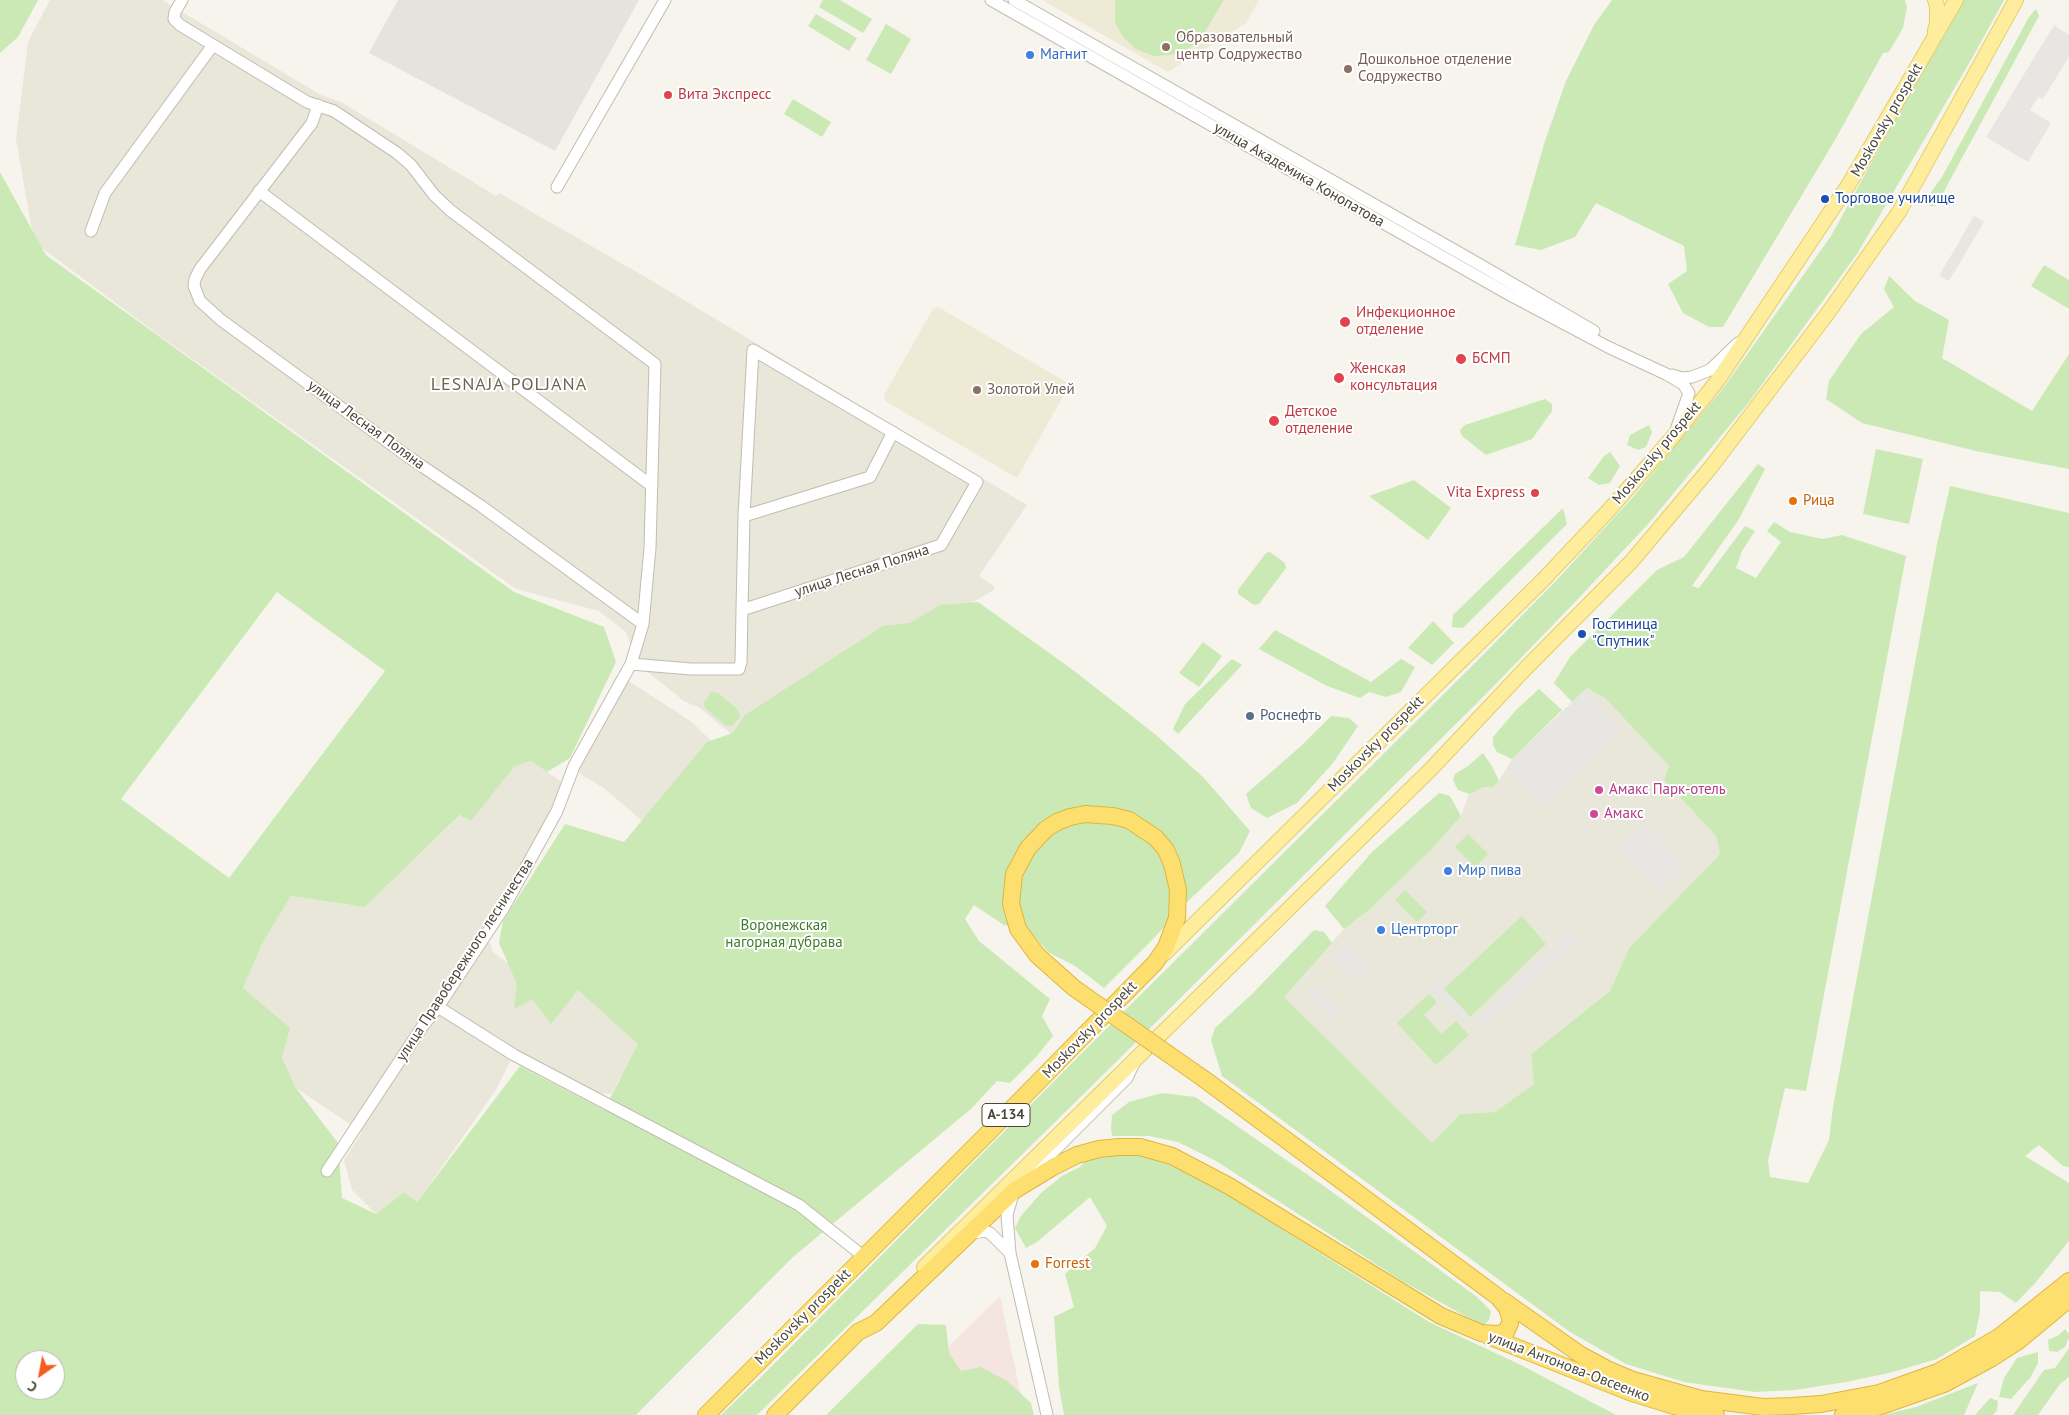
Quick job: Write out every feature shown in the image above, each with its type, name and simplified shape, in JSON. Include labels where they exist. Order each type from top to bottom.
[{"type":"highway","name":"улица Антонова-Овсеенко","points":[[1155,963],[1173,932],[1179,908],[1178,890],[1172,864],[1166,850],[1156,838],[1129,820],[1100,814],[1070,817],[1046,829],[1028,848],[1014,874],[1011,904],[1018,929],[1026,942],[1053,971],[1074,988],[1204,1079],[1498,1297],[1582,1355],[1607,1369],[1633,1380],[1701,1398],[1763,1407],[1821,1404],[1879,1393],[1938,1372],[1998,1337],[2069,1281]]},
{"type":"highway","name":"Moskovsky prospekt","points":[[706,1415],[1155,963]]},
{"type":"highway","name":"улица Антонова-Овсеенко","points":[[858,1332],[876,1323],[1015,1190],[1052,1167],[1085,1153],[1119,1147],[1140,1148],[1172,1156],[1202,1171],[1441,1316],[1632,1393],[1674,1406],[1716,1415]]},
{"type":"highway","points":[[1481,1333],[1502,1334],[1509,1327],[1509,1313],[1498,1297]]},
{"type":"highway","points":[[1843,1415],[1881,1406],[1944,1384],[2018,1342],[2069,1298]]},
{"type":"highway","points":[[775,1415],[858,1332]]},
{"type":"main road","points":[[1932,44],[1938,23],[1938,6],[1935,0]]},
{"type":"main road","name":"Moskovsky prospekt","points":[[1155,963],[1543,580],[1609,510],[1672,438],[1718,380],[1849,184],[1956,0]]},
{"type":"main road","points":[[858,1332],[1136,1056],[1432,768],[1526,668],[1631,562],[1699,481],[1822,321],[1899,212],[2016,0]]},
{"type":"street","points":[[182,0],[175,12],[174,19],[180,25],[305,100],[323,107],[397,153],[411,165],[434,195],[452,211],[655,364],[650,548],[643,624],[631,664],[691,669],[739,669],[741,662],[744,516],[753,350],[893,432],[870,478],[744,516]]},
{"type":"street","points":[[557,188],[665,0]]},
{"type":"street","name":"улица Академика Конопатова","points":[[991,0],[1510,295],[1608,347],[1666,374]]},
{"type":"street","name":"улица Академика Конопатова","points":[[1014,0],[1544,301],[1598,334],[1608,347]]},
{"type":"street","points":[[91,231],[105,193],[213,45]]},
{"type":"street","name":"улица Лесная Поляна","points":[[323,107],[200,269],[195,279],[196,294],[204,306],[410,458],[481,506],[643,624]]},
{"type":"street","points":[[260,191],[652,486]]},
{"type":"street","points":[[1666,374],[1692,378],[1710,370],[1754,326]]},
{"type":"street","points":[[1666,374],[1683,384],[1689,393],[1672,438]]},
{"type":"street","name":"улица Лесная Поляна","points":[[742,610],[940,545],[977,482],[893,432]]},
{"type":"street","name":"улица Правобережного лесничества","points":[[328,1171],[422,1027],[438,1007],[503,909],[557,811],[574,766],[631,664]]},
{"type":"street","points":[[438,1007],[514,1055],[799,1205],[863,1256]]},
{"type":"street","points":[[1047,1415],[1010,1253],[1007,1215],[1009,1204],[1015,1190],[1127,1078],[1136,1056]]},
{"type":"street","points":[[970,1234],[984,1231],[990,1233],[1010,1253]]},
{"type":"shaded area","points":[[50,0],[162,0],[321,95],[341,102],[496,196],[499,193],[652,281],[1027,505],[979,576],[995,587],[992,591],[755,730],[734,736],[700,708],[684,701],[645,670],[631,664],[630,643],[626,632],[599,611],[516,589],[160,336],[34,242],[16,139],[28,42]]},
{"type":"shaded area","points":[[398,0],[639,0],[555,151],[369,53]]},
{"type":"shaded area","name":"Образовательный центр Содружество","points":[[1042,0],[1259,0],[1246,23],[1168,72]]},
{"type":"shaded area","points":[[2054,25],[2069,35],[2069,57],[2043,99],[2038,97],[2030,110],[2051,123],[2028,162],[1986,137]]},
{"type":"shaded area","points":[[1974,216],[1984,222],[1949,281],[1939,276]]},
{"type":"shaded area","name":"Золотой Улей","points":[[938,307],[1066,382],[1069,386],[1017,478],[885,401],[884,395],[933,309]]},
{"type":"shaded area","points":[[627,680],[692,722],[719,749],[662,838],[605,789],[579,773],[583,758]]},
{"type":"shaded area","points":[[1587,688],[1605,698],[1669,766],[1664,780],[1716,836],[1720,854],[1629,948],[1610,991],[1531,1054],[1534,1084],[1495,1112],[1460,1114],[1432,1143],[1283,997],[1344,929],[1369,910],[1434,847],[1461,816],[1469,794],[1484,787],[1493,787],[1499,781],[1512,759]]},
{"type":"shaded area","points":[[1586,690],[1622,731],[1543,807],[1507,769]]},
{"type":"shaded area","points":[[531,761],[563,783],[526,861],[484,927],[493,952],[557,1000],[578,989],[639,1044],[611,1094],[594,1093],[515,1051],[496,1090],[417,1202],[404,1192],[376,1214],[352,1190],[344,1160],[362,1132],[296,1088],[282,1056],[243,988],[263,942],[291,896],[365,907],[461,815],[471,820],[514,767]]},
{"type":"shaded area","points":[[1646,822],[1687,865],[1660,890],[1620,848]]},
{"type":"shaded area","points":[[1570,930],[1579,940],[1483,1029],[1475,1020]]},
{"type":"shaded area","points":[[1346,943],[1371,969],[1358,982],[1332,958]]},
{"type":"shaded area","points":[[1434,979],[1468,1014],[1461,1020],[1427,985]]},
{"type":"shaded area","points":[[1313,984],[1342,1012],[1333,1021],[1304,993]]},
{"type":"shaded area","points":[[1000,1296],[1025,1415],[879,1415]]},
{"type":"green space","points":[[0,0],[38,0],[18,37],[0,53]]},
{"type":"green space","points":[[823,0],[840,0],[872,19],[863,33],[819,7]]},
{"type":"green space","points":[[1115,0],[1224,0],[1203,35],[1190,48],[1172,55],[1153,56],[1136,49],[1123,37],[1115,23]]},
{"type":"green space","points":[[1612,0],[1905,0],[1907,7],[1903,28],[1889,52],[1883,53],[1835,140],[1723,327],[1709,327],[1683,313],[1668,284],[1687,271],[1684,246],[1596,203],[1575,237],[1541,250],[1515,245],[1545,141],[1566,81],[1594,25]]},
{"type":"green space","points":[[1961,0],[2004,0],[1857,254],[1749,402],[1649,523],[1487,693],[757,1415],[721,1415],[1469,669],[1554,583],[1633,497],[1724,387],[1831,236]]},
{"type":"green space","points":[[2036,9],[2039,16],[1936,206],[1930,206],[1926,199],[1942,177],[2029,17]]},
{"type":"green space","points":[[816,14],[857,38],[849,51],[808,26]]},
{"type":"green space","points":[[886,24],[911,39],[891,74],[866,60]]},
{"type":"green space","points":[[793,99],[831,122],[822,137],[784,114]]},
{"type":"green space","name":"Воронежская нагорная дубрава","points":[[0,172],[46,255],[514,592],[604,627],[616,662],[570,758],[547,772],[531,761],[514,767],[471,821],[460,815],[365,907],[291,896],[263,942],[243,988],[290,1028],[282,1057],[296,1088],[338,1143],[342,1198],[376,1214],[404,1192],[417,1202],[520,1066],[604,1110],[638,1044],[578,990],[551,1024],[532,999],[514,1009],[517,984],[499,943],[503,921],[565,824],[624,842],[707,742],[733,733],[745,715],[883,626],[910,623],[940,605],[978,602],[1073,670],[1156,735],[1204,778],[1250,831],[1239,853],[1186,903],[1104,988],[1075,966],[1048,952],[1028,929],[1004,925],[974,905],[965,919],[979,941],[1050,999],[1042,1016],[1053,1036],[1036,1057],[1010,1083],[997,1081],[972,1108],[793,1257],[636,1415],[0,1415]],"holes":[[[277,592],[385,671],[229,878],[121,799]]]},
{"type":"green space","points":[[2044,265],[2069,280],[2069,309],[2031,286]]},
{"type":"green space","points":[[1889,276],[1915,301],[1949,320],[1942,358],[2032,411],[2069,354],[2069,469],[1976,451],[1862,423],[1826,399],[1829,381],[1861,334],[1894,307],[1884,289]]},
{"type":"green space","points":[[1545,399],[1552,404],[1552,411],[1532,439],[1486,455],[1462,436],[1460,430],[1465,425]]},
{"type":"green space","points":[[1649,425],[1652,432],[1646,447],[1638,450],[1627,445],[1630,435]]},
{"type":"green space","points":[[1876,449],[1923,459],[1909,524],[1863,514]]},
{"type":"green space","points":[[1610,452],[1620,466],[1610,483],[1599,485],[1588,478],[1604,456]]},
{"type":"green space","points":[[1758,464],[1765,469],[1739,519],[1692,586],[1699,588],[1745,526],[1755,531],[1742,551],[1736,568],[1756,578],[1781,542],[1767,531],[1774,522],[1790,532],[1822,539],[1842,535],[1906,556],[1806,1091],[1785,1088],[1768,1161],[1770,1177],[1808,1183],[1829,1140],[1833,1107],[1937,544],[1950,486],[2069,513],[2069,1167],[2063,1166],[2039,1145],[2025,1156],[2069,1183],[2069,1241],[2036,1282],[2016,1303],[2000,1292],[1980,1291],[1980,1312],[1975,1336],[1937,1359],[1889,1373],[1846,1382],[1795,1390],[1755,1392],[1684,1382],[1626,1364],[1570,1332],[1222,1076],[1211,1040],[1215,1028],[1252,994],[1314,930],[1324,932],[1332,943],[1284,997],[1432,1143],[1460,1114],[1495,1112],[1534,1084],[1531,1054],[1610,991],[1629,948],[1720,854],[1716,836],[1664,780],[1669,766],[1605,698],[1587,688],[1572,702],[1554,683],[1570,657],[1657,570],[1684,557]]},
{"type":"green space","points":[[1414,480],[1451,508],[1428,540],[1369,496]]},
{"type":"green space","points":[[1563,508],[1567,524],[1463,628],[1452,627],[1453,615]]},
{"type":"green space","points":[[1270,552],[1285,563],[1286,568],[1259,604],[1254,605],[1238,594],[1238,590],[1266,553]]},
{"type":"green space","points":[[1433,621],[1454,643],[1432,665],[1408,648]]},
{"type":"green space","points":[[1275,630],[1371,682],[1401,659],[1415,667],[1401,692],[1386,697],[1369,692],[1360,698],[1327,686],[1259,649]]},
{"type":"green space","points":[[1203,642],[1222,656],[1199,687],[1179,673]]},
{"type":"green space","points":[[1232,659],[1242,665],[1178,734],[1173,729],[1185,704]]},
{"type":"green space","points":[[1539,689],[1562,710],[1512,759],[1497,752],[1493,745],[1493,737],[1517,709]]},
{"type":"green space","points":[[711,692],[718,693],[738,710],[740,717],[733,725],[727,726],[705,708],[704,702]]},
{"type":"green space","points":[[1331,716],[1349,718],[1358,726],[1333,763],[1297,803],[1267,818],[1251,808],[1246,794],[1301,746]]},
{"type":"green space","points":[[1483,753],[1499,781],[1493,787],[1484,787],[1469,794],[1458,790],[1453,780],[1455,774]]},
{"type":"green space","points":[[1439,793],[1450,796],[1461,816],[1434,847],[1369,910],[1344,929],[1325,906],[1372,852]]},
{"type":"green space","points":[[1468,834],[1488,854],[1475,867],[1455,847]]},
{"type":"green space","points":[[1405,890],[1427,912],[1417,922],[1395,900]]},
{"type":"green space","points":[[1522,916],[1546,944],[1470,1017],[1443,990]]},
{"type":"green space","points":[[1429,994],[1437,1002],[1424,1015],[1441,1034],[1456,1021],[1469,1035],[1436,1065],[1397,1023]]},
{"type":"green space","points":[[1162,1093],[1195,1097],[1321,1184],[1477,1297],[1491,1311],[1489,1320],[1484,1325],[1476,1322],[1402,1281],[1216,1161],[1178,1142],[1149,1136],[1112,1136],[1112,1115],[1129,1102]]},
{"type":"green space","points":[[1130,1154],[1164,1161],[1217,1188],[1429,1322],[1521,1365],[1616,1415],[1064,1415],[1059,1387],[1054,1317],[1074,1307],[1065,1274],[1095,1248],[1107,1226],[1090,1197],[1037,1242],[1026,1248],[1015,1228],[1021,1216],[1041,1193],[1062,1176],[1080,1167],[1088,1158]]},
{"type":"green space","points":[[918,1324],[946,1325],[949,1353],[961,1371],[981,1367],[1007,1381],[1031,1403],[1034,1415],[826,1415]]},
{"type":"green space","points":[[2065,1329],[2069,1334],[2069,1338],[2065,1347],[2057,1352],[2049,1351],[2048,1340],[2059,1335]]},
{"type":"green space","points":[[2069,1348],[2069,1377],[2060,1384],[2038,1415],[2013,1415],[2044,1370],[2055,1368]]},
{"type":"green space","points":[[2038,1352],[2038,1363],[2030,1378],[2011,1399],[1999,1397],[2004,1378],[2017,1358]]},
{"type":"green space","points":[[1978,1383],[1964,1415],[1883,1415],[1916,1407]]},
{"type":"green space","points":[[1990,1398],[1998,1401],[1997,1410],[1993,1415],[1975,1415]]},
{"type":"place","name":"Образовательный центр Содружество","points":[[1166,47]]},
{"type":"place","name":"Магнит","points":[[1030,55]]},
{"type":"place","name":"Дошкольное отделение Содружество","points":[[1348,69]]},
{"type":"place","name":"Вита Экспресс","points":[[668,95]]},
{"type":"place","name":"Торговое училище","points":[[1825,199]]},
{"type":"place","name":"Инфекционное отделение","points":[[1345,322]]},
{"type":"place","name":"БСМП","points":[[1461,359]]},
{"type":"place","name":"Женская консультация","points":[[1339,378]]},
{"type":"place","name":"Золотой Улей","points":[[977,390]]},
{"type":"place","name":"Детское отделение","points":[[1274,421]]},
{"type":"place","name":"Vita Express","points":[[1535,493]]},
{"type":"place","name":"Рица","points":[[1793,501]]},
{"type":"place","name":"Гостиница \"Спутник\"","points":[[1582,634]]},
{"type":"place","name":"Роснефть","points":[[1250,716]]},
{"type":"place","name":"Амакс Парк-отель","points":[[1599,790]]},
{"type":"place","name":"Амакс","points":[[1594,814]]},
{"type":"place","name":"Мир пива","points":[[1448,871]]},
{"type":"place","name":"Центрторг","points":[[1381,930]]},
{"type":"place","name":"Forrest","points":[[1035,1264]]},
{"type":"district","name":"LESNAJA POLJANA","points":[[509,385]]}]
